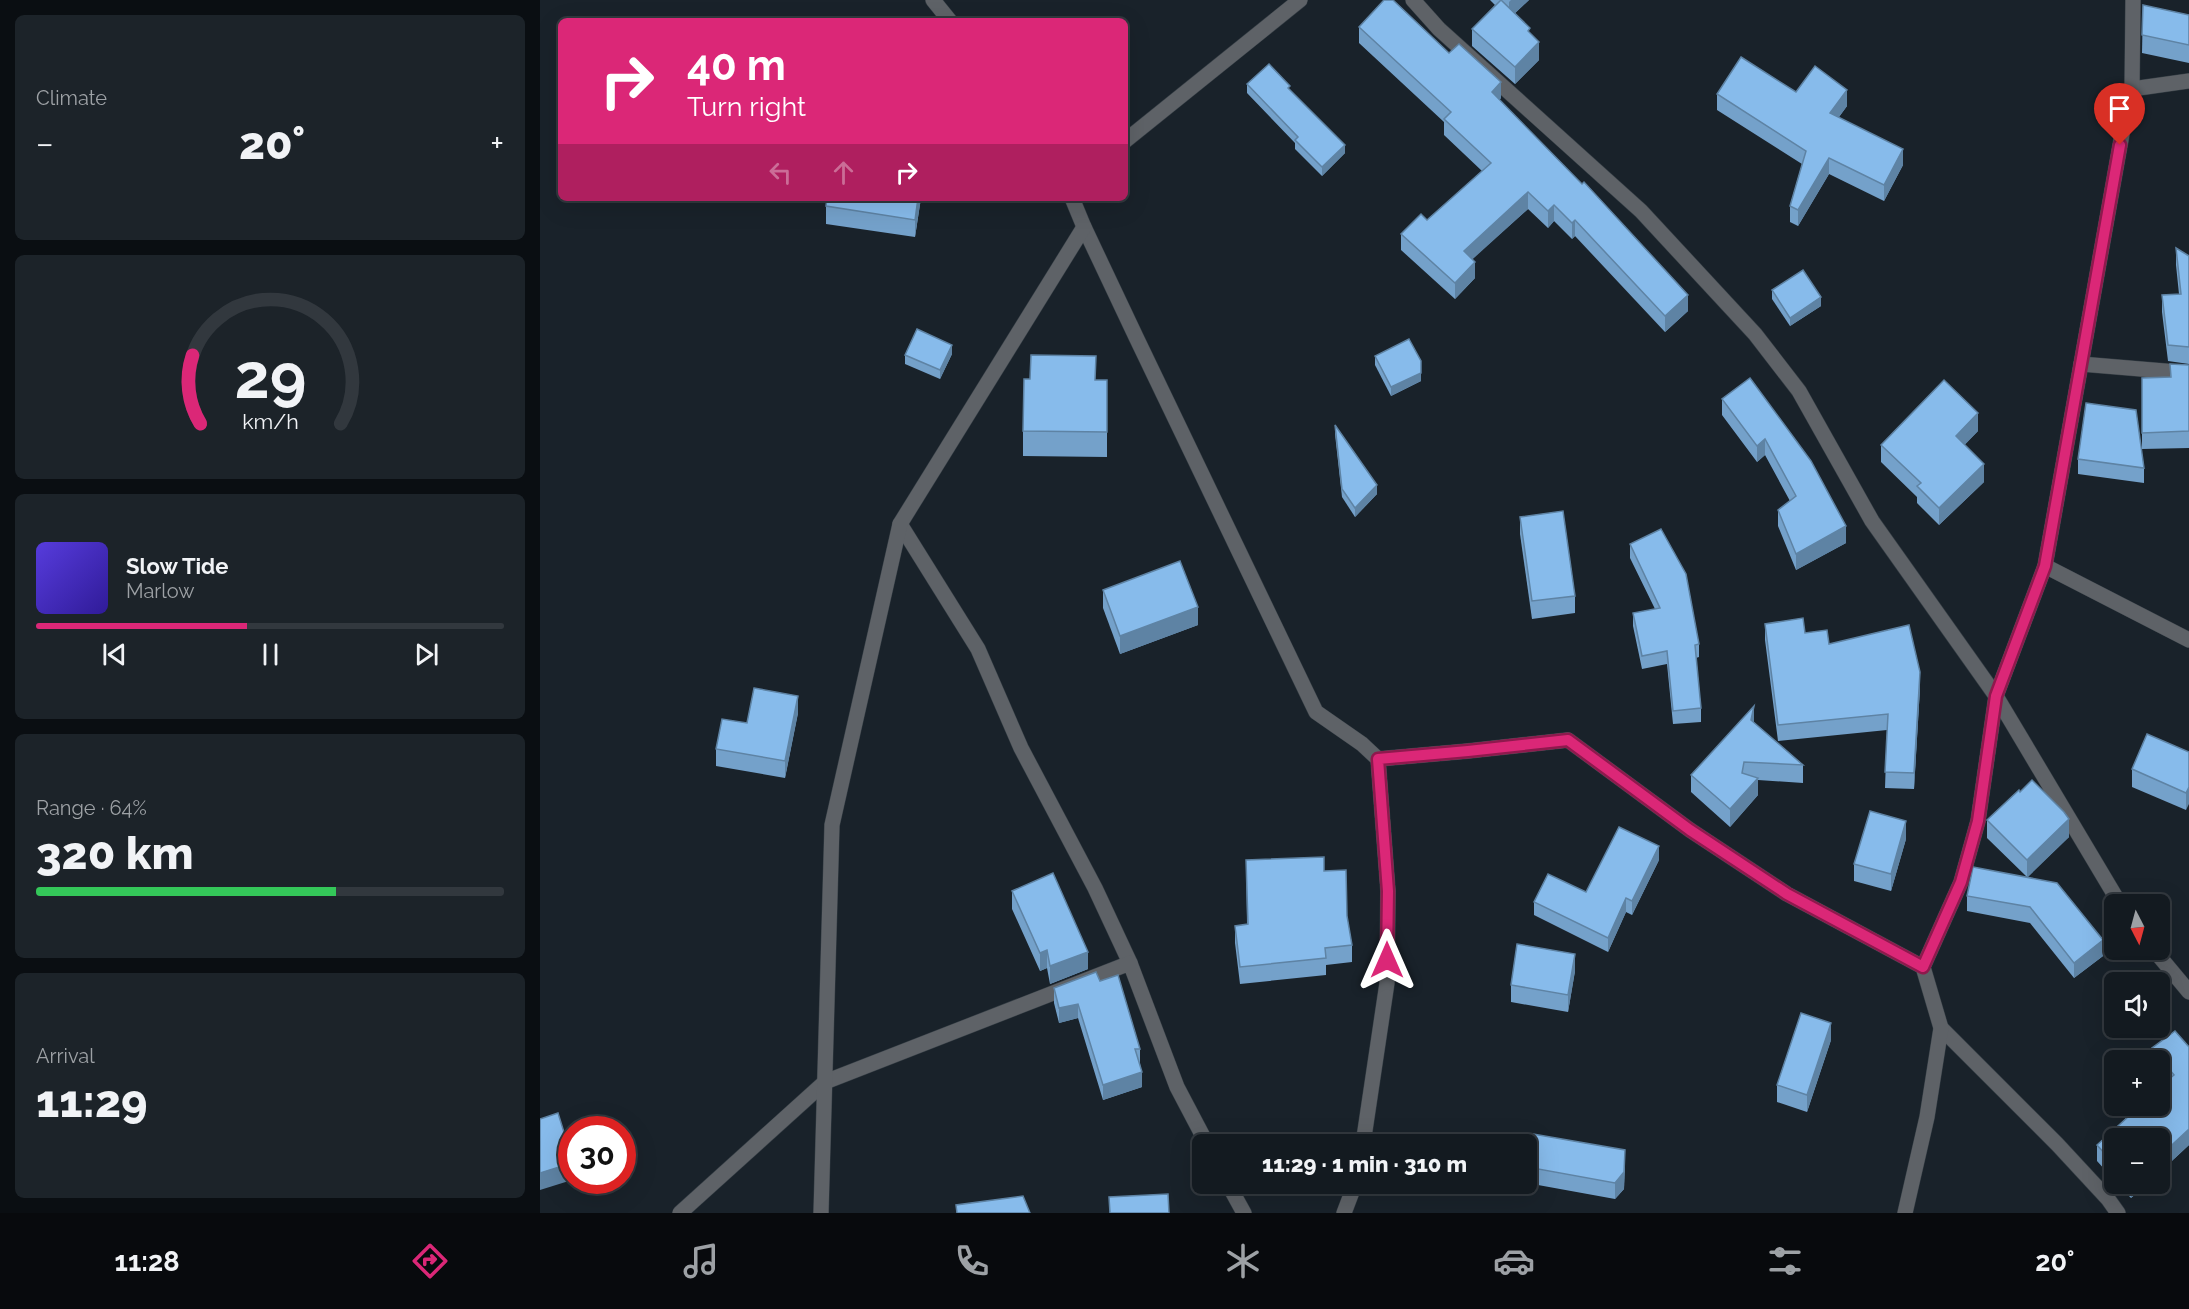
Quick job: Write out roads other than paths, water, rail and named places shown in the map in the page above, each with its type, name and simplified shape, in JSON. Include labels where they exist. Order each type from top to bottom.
[{"type":"street","points":[[933,0],[948,18]]},
{"type":"street","points":[[1128,139],[1300,0]]},
{"type":"street","points":[[1413,0],[1438,30],[1641,211],[1755,334],[1799,391],[1872,521],[1996,696],[2114,894]]},
{"type":"street","points":[[1905,1213],[1927,1117],[1941,1028],[1923,967],[1961,882],[1975,831],[1996,696],[2045,566],[2132,89],[2133,0]]},
{"type":"street","points":[[2132,89],[2189,81]]},
{"type":"street","points":[[1073,201],[1316,712],[1362,744],[1378,759],[1388,891],[1387,983],[1364,1134]]},
{"type":"street","points":[[821,1213],[832,825],[900,524],[1084,227]]},
{"type":"street","points":[[2081,364],[2189,373]]},
{"type":"street","points":[[900,524],[978,649],[1021,748],[1095,888],[1130,963],[1177,1087],[1202,1134]]},
{"type":"street","points":[[2045,566],[2189,640]]},
{"type":"street","points":[[1378,759],[1568,740],[1690,830],[1787,894],[1923,967]]},
{"type":"street","points":[[2162,960],[2189,992]]},
{"type":"street","points":[[680,1213],[825,1082],[1130,963]]},
{"type":"street","points":[[1941,1028],[2057,1144],[2118,1213]]},
{"type":"street","points":[[1234,1194],[1244,1213]]},
{"type":"street","points":[[1344,1213],[1351,1194]]}]
